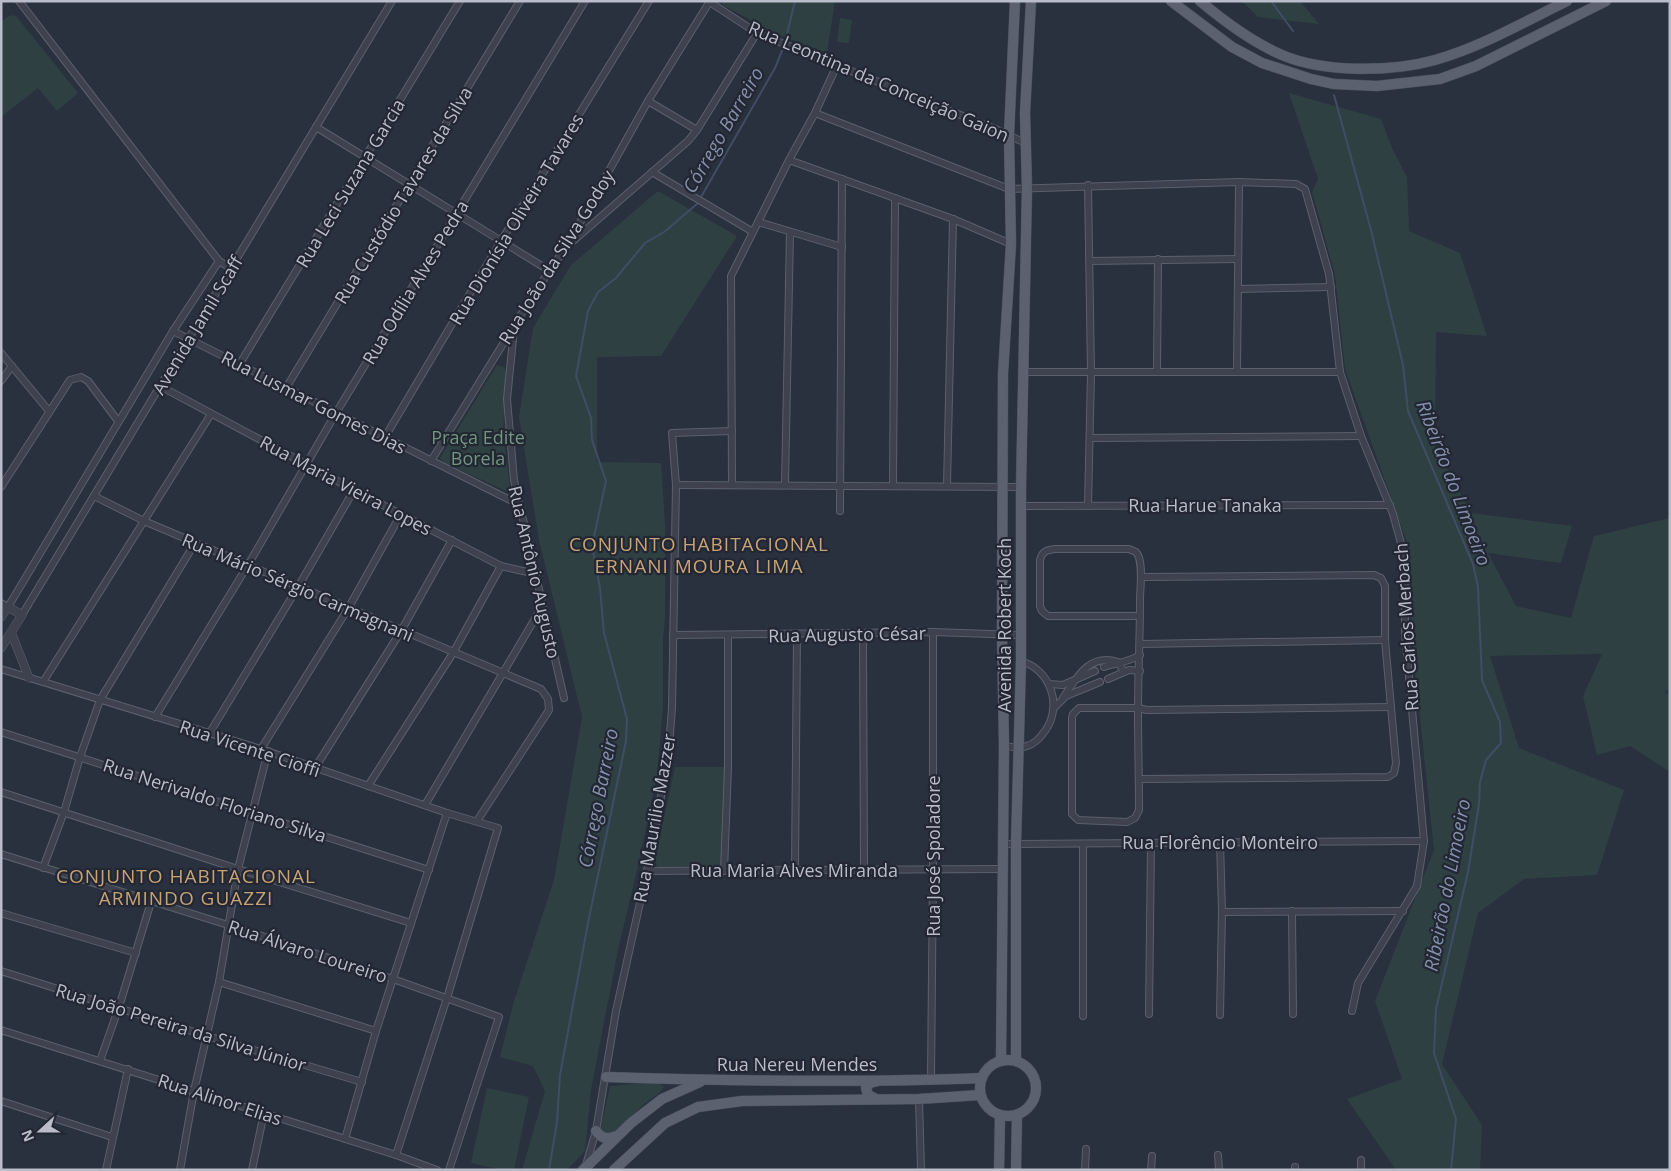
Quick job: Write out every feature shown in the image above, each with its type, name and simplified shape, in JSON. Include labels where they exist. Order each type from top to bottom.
[{"type":"main road","name":"Avenida Robert Koch","points":[[1000,1061],[1004,746],[1002,634],[1003,374],[1011,244],[1009,135],[1015,1]]},
{"type":"main road","name":"Avenida Robert Koch","points":[[1016,1061],[1016,844],[1021,661],[1020,487],[1027,188],[1025,113],[1031,1]]},
{"type":"main road","points":[[1171,1],[1232,47],[1262,63],[1311,80],[1365,86],[1414,83],[1440,79],[1476,66],[1606,1]]},
{"type":"main road","points":[[1200,1],[1249,38],[1284,56],[1319,65],[1367,69],[1415,64],[1442,58],[1484,41],[1567,1]]},
{"type":"main road","points":[[1000,1061],[1016,1061],[1024,1065],[1031,1072],[1035,1080],[1035,1097],[1031,1105],[1017,1115],[1000,1116],[988,1108],[980,1095],[982,1078],[986,1070],[993,1064],[1000,1061]]},
{"type":"main road","points":[[606,1077],[704,1080]]},
{"type":"main road","name":"Rua Nereu Mendes","points":[[586,1169],[617,1136],[662,1099],[704,1080],[931,1080],[982,1078]]},
{"type":"main road","points":[[876,1099],[868,1095],[866,1088],[868,1085],[872,1082],[889,1080]]},
{"type":"main road","name":"Rua Nereu Mendes","points":[[618,1168],[665,1122],[698,1107],[742,1101],[919,1099],[980,1095]]},
{"type":"main road","points":[[1016,1170],[1017,1115]]},
{"type":"main road","points":[[999,1170],[1000,1116]]},
{"type":"main road","points":[[596,1131],[601,1137],[607,1139],[617,1136]]},
{"type":"street","points":[[19,1],[219,260],[232,269]]},
{"type":"street","name":"Avenida Jamil Scaff","points":[[1,648],[232,269],[392,1]]},
{"type":"street","name":"Rua Leci Suzana Garcia","points":[[240,365],[460,1]]},
{"type":"street","name":"Rua Custódio Tavares da Silva","points":[[286,388],[520,1]]},
{"type":"street","name":"Rua Odília Alves Pedra","points":[[155,717],[248,565],[306,463],[584,1]]},
{"type":"street","name":"Rua Dionísia Oliveira Tavares","points":[[384,438],[649,1]]},
{"type":"street","name":"Rua Leontina da Conceição Gaion","points":[[709,2],[757,32],[1025,143]]},
{"type":"street","name":"Rua João da Silva Godoy","points":[[431,461],[514,325],[568,244],[648,101],[709,2]]},
{"type":"street","points":[[568,244],[688,142],[757,32]]},
{"type":"street","points":[[732,485],[731,276],[789,160],[815,113],[837,65]]},
{"type":"street","points":[[648,101],[697,130]]},
{"type":"street","points":[[815,113],[1009,189]]},
{"type":"street","points":[[316,127],[550,271]]},
{"type":"street","points":[[789,160],[953,219],[1011,244]]},
{"type":"street","points":[[652,172],[753,232]]},
{"type":"street","points":[[840,511],[842,179]]},
{"type":"street","points":[[1237,372],[1239,182]]},
{"type":"street","name":"Rua Carlos Merbach","points":[[1009,189],[1239,182],[1296,184],[1305,190],[1325,257],[1331,287],[1340,372],[1361,436],[1390,505],[1403,552],[1406,590],[1405,633],[1424,840],[1417,886],[1358,983],[1352,1011]]},
{"type":"street","points":[[1088,186],[1091,373],[1088,506]]},
{"type":"street","points":[[893,486],[895,198]]},
{"type":"street","points":[[947,486],[953,219]]},
{"type":"street","points":[[758,222],[842,247]]},
{"type":"street","points":[[785,485],[790,233]]},
{"type":"street","points":[[1157,372],[1158,259]]},
{"type":"street","points":[[1090,261],[1238,259]]},
{"type":"street","name":"Avenida Jamil Scaff","points":[[1,617],[4,605],[219,260]]},
{"type":"street","points":[[1238,289],[1331,287]]},
{"type":"street","name":"Rua Antônio Augusto","points":[[514,325],[507,399],[514,480],[564,698]]},
{"type":"street","name":"Rua Lusmar Gomes Dias","points":[[173,331],[520,505]]},
{"type":"street","points":[[1,353],[49,412]]},
{"type":"street","points":[[1,382],[12,366]]},
{"type":"street","points":[[1023,372],[1340,372]]},
{"type":"street","points":[[1,487],[70,380],[81,377],[88,381],[118,421]]},
{"type":"street","name":"Rua Maria Vieira Lopes","points":[[160,386],[501,566],[536,574]]},
{"type":"street","points":[[43,682],[211,414]]},
{"type":"street","name":"Rua Maurilio Mazzer","points":[[586,1169],[596,1131],[616,1011],[647,871],[668,759],[672,708],[676,484],[672,433],[732,430]]},
{"type":"street","points":[[1090,438],[1361,436]]},
{"type":"street","points":[[676,484],[1020,487]]},
{"type":"street","points":[[209,734],[354,490]]},
{"type":"street","name":"Rua Mário Sérgio Carmagnani","points":[[94,496],[144,521],[541,689],[548,699],[548,710],[477,821]]},
{"type":"street","name":"Rua Harue Tanaka","points":[[1020,506],[1390,505]]},
{"type":"street","points":[[180,1170],[194,1091],[219,982],[238,869],[252,812],[264,750],[349,607],[401,514]]},
{"type":"street","points":[[315,768],[402,631],[452,540]]},
{"type":"street","points":[[43,868],[64,812],[80,757],[100,700],[195,543]]},
{"type":"street","points":[[1140,616],[1051,617],[1045,614],[1040,606],[1040,560],[1042,554],[1055,549],[1129,549],[1136,552],[1140,559],[1140,577],[1140,616],[1140,671],[1138,708],[1139,810],[1135,818],[1128,822],[1090,822],[1078,820],[1074,818],[1072,810],[1072,718],[1076,710],[1082,707],[1138,708],[1147,710],[1391,708]]},
{"type":"street","points":[[368,786],[453,653],[501,566]]},
{"type":"street","points":[[1139,780],[1384,777],[1392,775],[1396,763],[1385,640],[1385,586],[1381,578],[1374,575],[1140,577]]},
{"type":"street","points":[[4,605],[22,615]]},
{"type":"street","points":[[425,805],[543,605]]},
{"type":"street","points":[[11,632],[29,678]]},
{"type":"street","name":"Rua Augusto César","points":[[672,635],[933,632],[1021,635]]},
{"type":"street","name":"Rua José Spoladore","points":[[931,1080],[933,632]]},
{"type":"street","points":[[864,633],[864,870]]},
{"type":"street","points":[[795,870],[797,634]]},
{"type":"street","points":[[724,870],[728,767],[728,635]]},
{"type":"street","points":[[1140,644],[1385,640]]},
{"type":"street","points":[[1104,667],[1130,660],[1140,655]]},
{"type":"street","points":[[1053,709],[1088,666],[1100,660],[1108,659],[1118,662],[1124,672]]},
{"type":"street","points":[[1004,746],[1019,748],[1032,744],[1047,728],[1053,709],[1053,696],[1049,684],[1032,666],[1021,661]]},
{"type":"street","name":"Rua Vicente Cioffi","points":[[1,669],[264,750],[448,813],[498,828],[446,998]]},
{"type":"street","points":[[1108,679],[1132,669],[1140,671]]},
{"type":"street","points":[[1049,684],[1060,685],[1095,671]]},
{"type":"street","points":[[1063,698],[1100,682]]},
{"type":"street","name":"Rua Nerivaldo Floriano Silva","points":[[1,732],[429,870]]},
{"type":"street","points":[[1,792],[411,923]]},
{"type":"street","points":[[345,1139],[376,1031],[448,813]]},
{"type":"street","name":"Rua Florêncio Monteiro","points":[[1002,844],[1424,840]]},
{"type":"street","points":[[1149,1014],[1151,842]]},
{"type":"street","points":[[1220,842],[1222,912],[1220,1015]]},
{"type":"street","points":[[1083,844],[1083,1016]]},
{"type":"street","name":"Rua Álvaro Loureiro","points":[[1,854],[393,979],[499,1017],[449,1170]]},
{"type":"street","name":"Rua Maria Alves Miranda","points":[[647,871],[1001,869]]},
{"type":"street","points":[[100,1061],[119,1007],[151,902]]},
{"type":"street","points":[[1222,912],[1402,910]]},
{"type":"street","points":[[1292,911],[1292,1014]]},
{"type":"street","points":[[1,913],[136,953]]},
{"type":"street","name":"Rua João Pereira da Silva Júnior","points":[[1,971],[207,1036],[362,1082]]},
{"type":"street","points":[[219,982],[376,1031]]},
{"type":"street","points":[[396,1155],[446,998]]},
{"type":"street","name":"Rua Alinor Elias","points":[[1,1030],[396,1155],[437,1170]]},
{"type":"street","points":[[106,1170],[128,1069]]},
{"type":"street","points":[[919,1099],[921,1170]]},
{"type":"street","points":[[1,1102],[112,1137]]},
{"type":"street","points":[[252,1170],[264,1113]]},
{"type":"street","points":[[1086,1149],[1086,1170]]},
{"type":"street","points":[[1218,1155],[1219,1170]]},
{"type":"street","points":[[1151,1170],[1152,1156]]},
{"type":"street","points":[[1361,1160],[1361,1170]]},
{"type":"green space","points":[[721,1],[835,1],[827,53],[774,33],[723,5]]},
{"type":"green space","points":[[1242,1],[1300,1],[1319,24],[1258,17]]},
{"type":"green space","points":[[13,15],[16,16],[78,93],[57,111],[38,88],[1,117],[1,22]]},
{"type":"green space","points":[[840,18],[852,20],[849,43],[837,42]]},
{"type":"green space","points":[[1289,93],[1381,119],[1392,148],[1407,177],[1409,231],[1460,253],[1487,336],[1436,332],[1435,447],[1471,513],[1572,526],[1561,563],[1488,553],[1516,606],[1571,618],[1594,536],[1670,518],[1670,688],[1665,692],[1670,695],[1670,772],[1630,746],[1597,755],[1583,696],[1602,654],[1490,656],[1519,748],[1624,790],[1597,875],[1524,879],[1478,913],[1442,1064],[1482,1125],[1480,1170],[1396,1170],[1347,1099],[1402,1079],[1375,1001],[1434,850],[1411,633],[1412,588],[1408,545],[1345,369],[1335,275],[1312,192],[1318,179]]},
{"type":"green space","points":[[658,191],[737,236],[661,356],[597,357],[597,462],[661,463],[665,524],[663,709],[657,774],[618,950],[591,1090],[585,1151],[567,1170],[522,1170],[545,1091],[533,1066],[500,1057],[514,1001],[554,880],[582,717],[539,540],[519,417],[533,328],[571,265]]},
{"type":"green space","name":"Praça Edite Borela","points":[[497,365],[504,367],[506,371],[503,433],[510,489],[506,491],[445,463],[440,458]]},
{"type":"green space","points":[[675,767],[728,767],[721,866],[657,867],[655,859]]},
{"type":"green space","points":[[658,1082],[664,1087],[662,1090],[643,1105],[612,1136],[600,1132],[610,1086]]},
{"type":"green space","points":[[487,1088],[529,1097],[514,1170],[502,1170],[471,1163]]},
{"type":"waterway","name":"Córrego Barreiro","points":[[785,42],[795,1]]},
{"type":"waterway","name":"Ribeirão do Limoeiro","points":[[1271,1],[1293,31]]},
{"type":"waterway","name":"Córrego Barreiro","points":[[549,1170],[557,1122],[560,1075],[588,923],[626,741],[627,719],[604,633],[600,588],[592,546],[606,481],[592,440],[591,418],[576,376],[588,311],[598,292],[616,278],[645,243],[664,232],[697,204],[775,68],[784,46]]},
{"type":"waterway","name":"Ribeirão do Limoeiro","points":[[1334,95],[1371,230],[1403,365],[1408,411],[1473,564],[1478,587],[1482,680],[1500,722],[1501,743],[1486,760],[1480,782],[1479,804],[1468,872],[1436,1009],[1434,1053],[1456,1119],[1451,1170]]},
{"type":"district","name":"CONJUNTO HABITACIONAL ERNANI MOURA LIMA","points":[[699,555]]},
{"type":"district","name":"CONJUNTO HABITACIONAL ARMINDO GUAZZI","points":[[186,887]]}]
